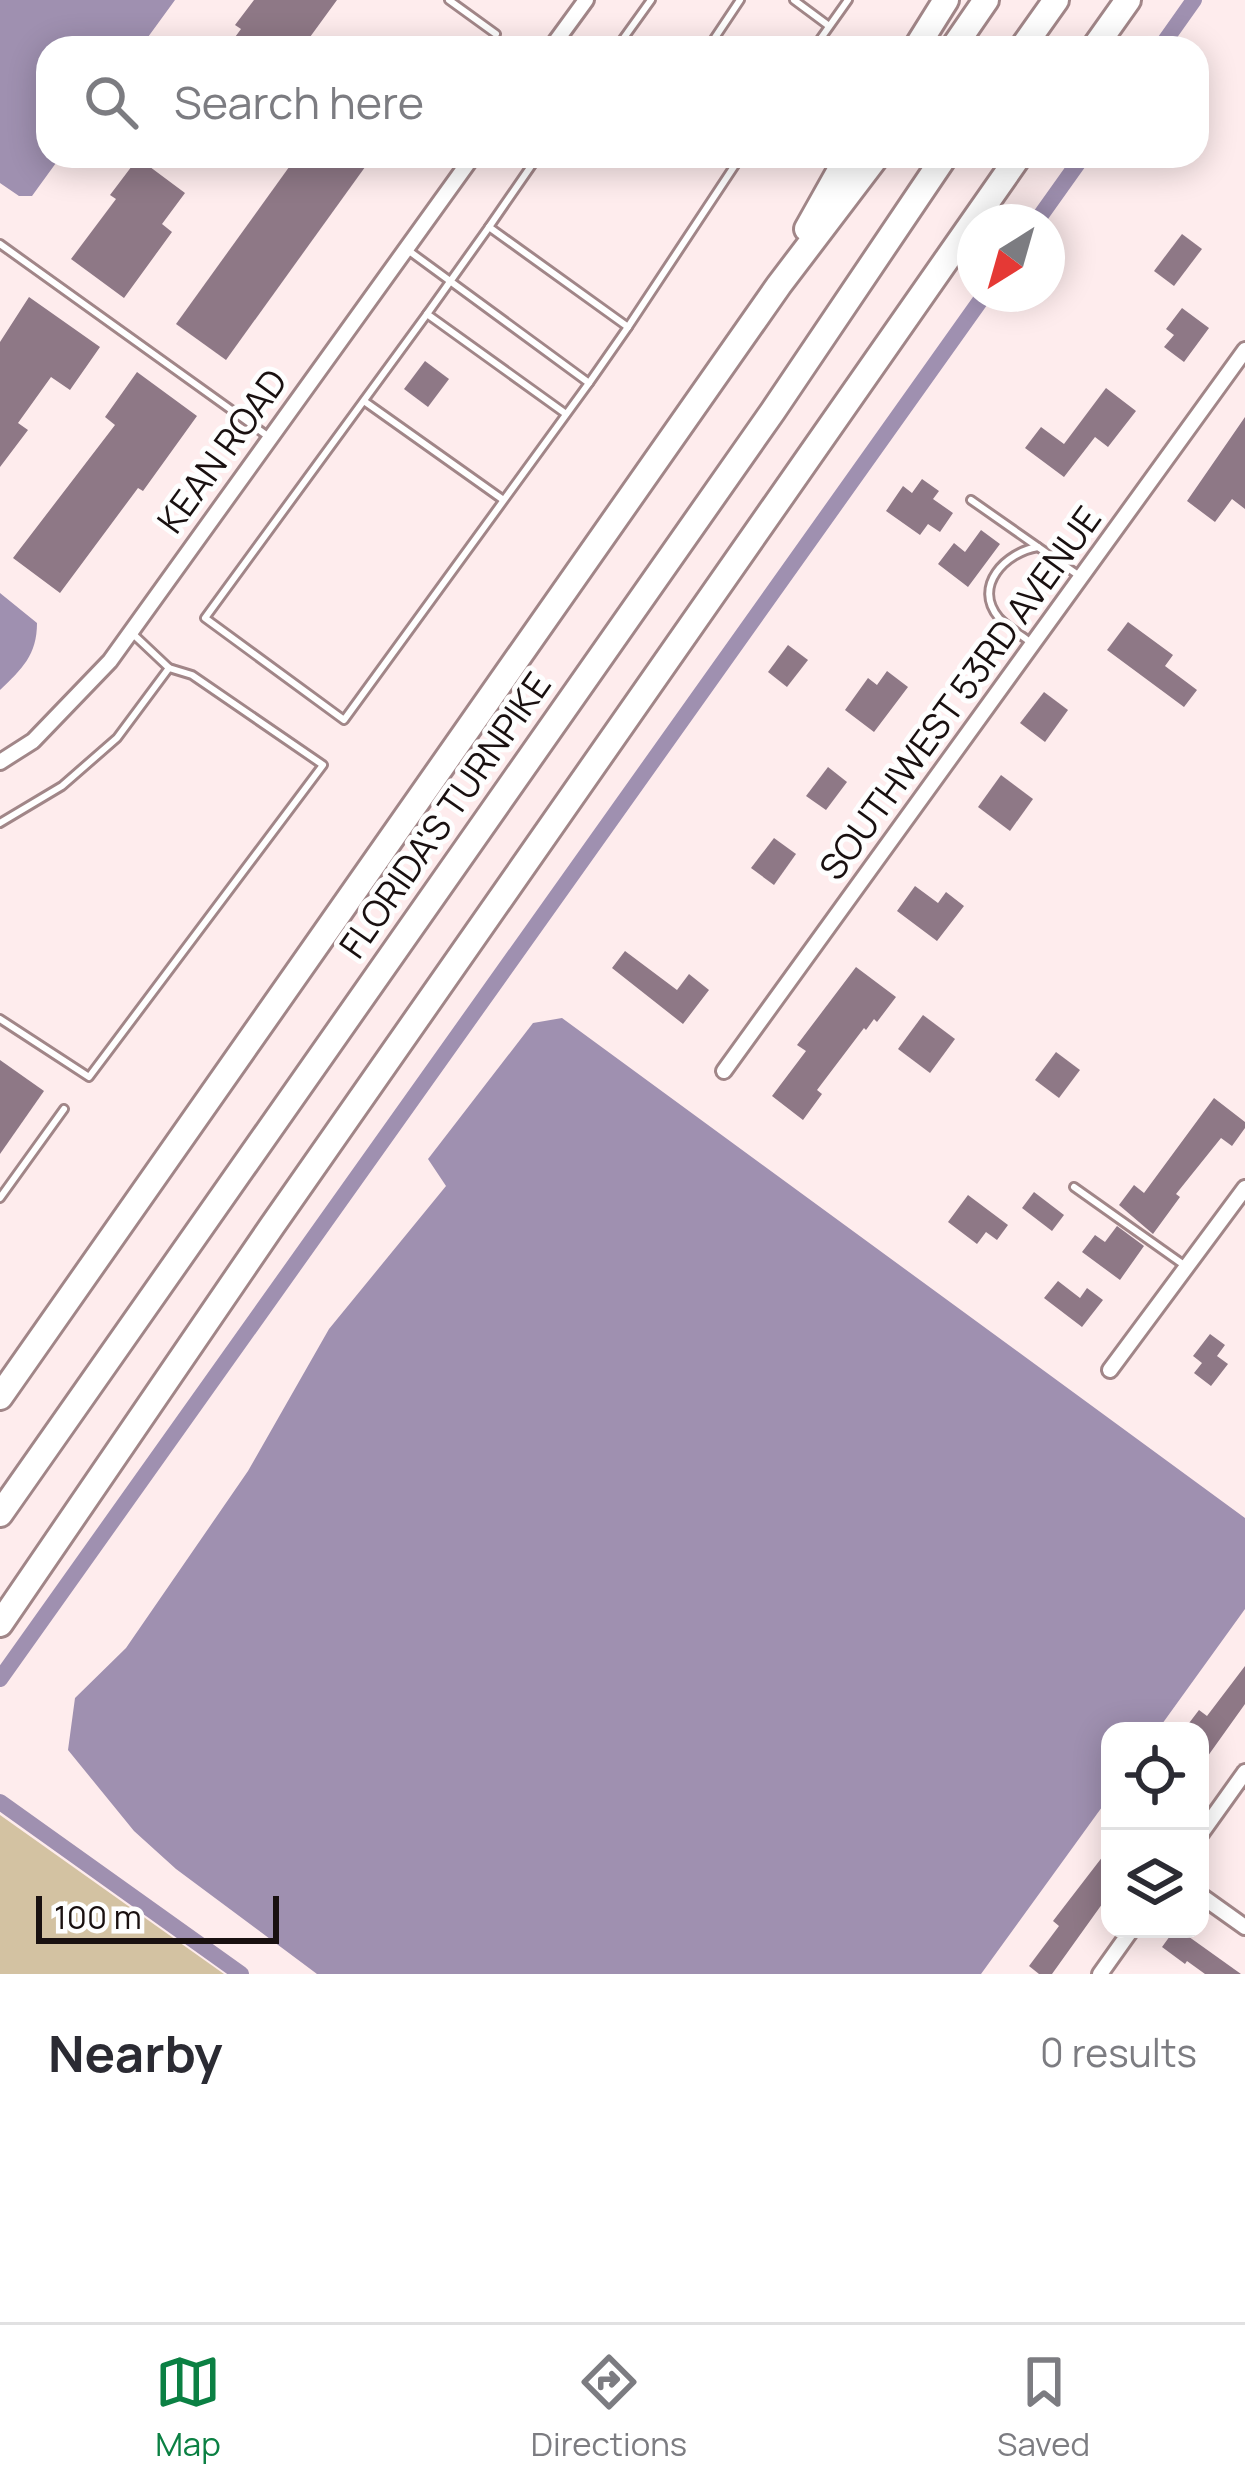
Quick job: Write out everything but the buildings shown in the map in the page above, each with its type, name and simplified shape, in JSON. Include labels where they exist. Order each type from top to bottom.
[{"type":"highway","points":[[924,36],[946,0]]},
{"type":"highway","points":[[960,36],[986,0]]},
{"type":"highway","points":[[1030,36],[1056,0]]},
{"type":"highway","points":[[1102,36],[1128,0]]},
{"type":"highway","points":[[778,285],[841,168]]},
{"type":"highway","name":"FLORIDA'S TURNPIKE","points":[[0,1396],[778,285],[868,168]]},
{"type":"highway","name":"FLORIDA'S TURNPIKE","points":[[0,1514],[773,411],[937,168]]},
{"type":"highway","points":[[0,1624],[1011,168]]},
{"type":"street","points":[[560,36],[586,0]]},
{"type":"street","name":"KEAN ROAD","points":[[0,762],[33,741],[74,703],[131,632],[463,168]]},
{"type":"street","name":"SOUTHWEST 53RD AVENUE","points":[[724,1071],[1245,350]]},
{"type":"street","points":[[1110,1370],[1245,1188]]},
{"type":"street","points":[[1204,1830],[1245,1772]]},
{"type":"street","points":[[1209,1901],[1245,1927]]},
{"type":"street","points":[[1100,1974],[1126,1938]]},
{"type":"lane","points":[[449,0],[496,34]]},
{"type":"lane","points":[[628,36],[651,0]]},
{"type":"lane","points":[[715,36],[740,0]]},
{"type":"lane","points":[[794,0],[829,26]]},
{"type":"lane","points":[[822,36],[848,0]]},
{"type":"lane","points":[[530,168],[205,618],[344,720],[589,383],[734,168]]},
{"type":"lane","points":[[489,227],[628,327]]},
{"type":"lane","points":[[0,244],[268,437]]},
{"type":"lane","points":[[405,248],[589,383]]},
{"type":"lane","points":[[427,314],[566,414]]},
{"type":"lane","points":[[364,401],[502,499]]},
{"type":"lane","points":[[971,500],[1081,578]]},
{"type":"lane","points":[[1033,644],[1002,621],[991,598],[994,577],[1004,559],[1038,547]]},
{"type":"lane","points":[[0,1019],[89,1077],[323,765],[192,675],[169,668],[131,632]]},
{"type":"lane","points":[[0,823],[62,786],[117,738],[169,668]]},
{"type":"lane","points":[[0,1198],[64,1109]]},
{"type":"lane","points":[[1074,1187],[1187,1267]]},
{"type":"shaded area","points":[[0,0],[175,0],[149,36],[36,36],[36,168],[52,168],[32,196],[19,196],[0,183]]},
{"type":"shaded area","points":[[0,593],[37,623],[27,661],[0,690]]},
{"type":"shaded area","points":[[562,1018],[1245,1518],[1245,1609],[1163,1722],[1101,1722],[1101,1808],[981,1974],[317,1974],[176,1869],[134,1831],[68,1750],[75,1698],[126,1648],[248,1471],[329,1329],[446,1186],[428,1159],[533,1023]]},
{"type":"shaded area","points":[[0,1815],[224,1974],[0,1974]]},
{"type":"waterway","points":[[1168,36],[1194,0]]},
{"type":"waterway","points":[[1049,204],[1074,168]]},
{"type":"waterway","points":[[0,1679],[972,312]]},
{"type":"waterway","points":[[0,1802],[241,1974]]}]
